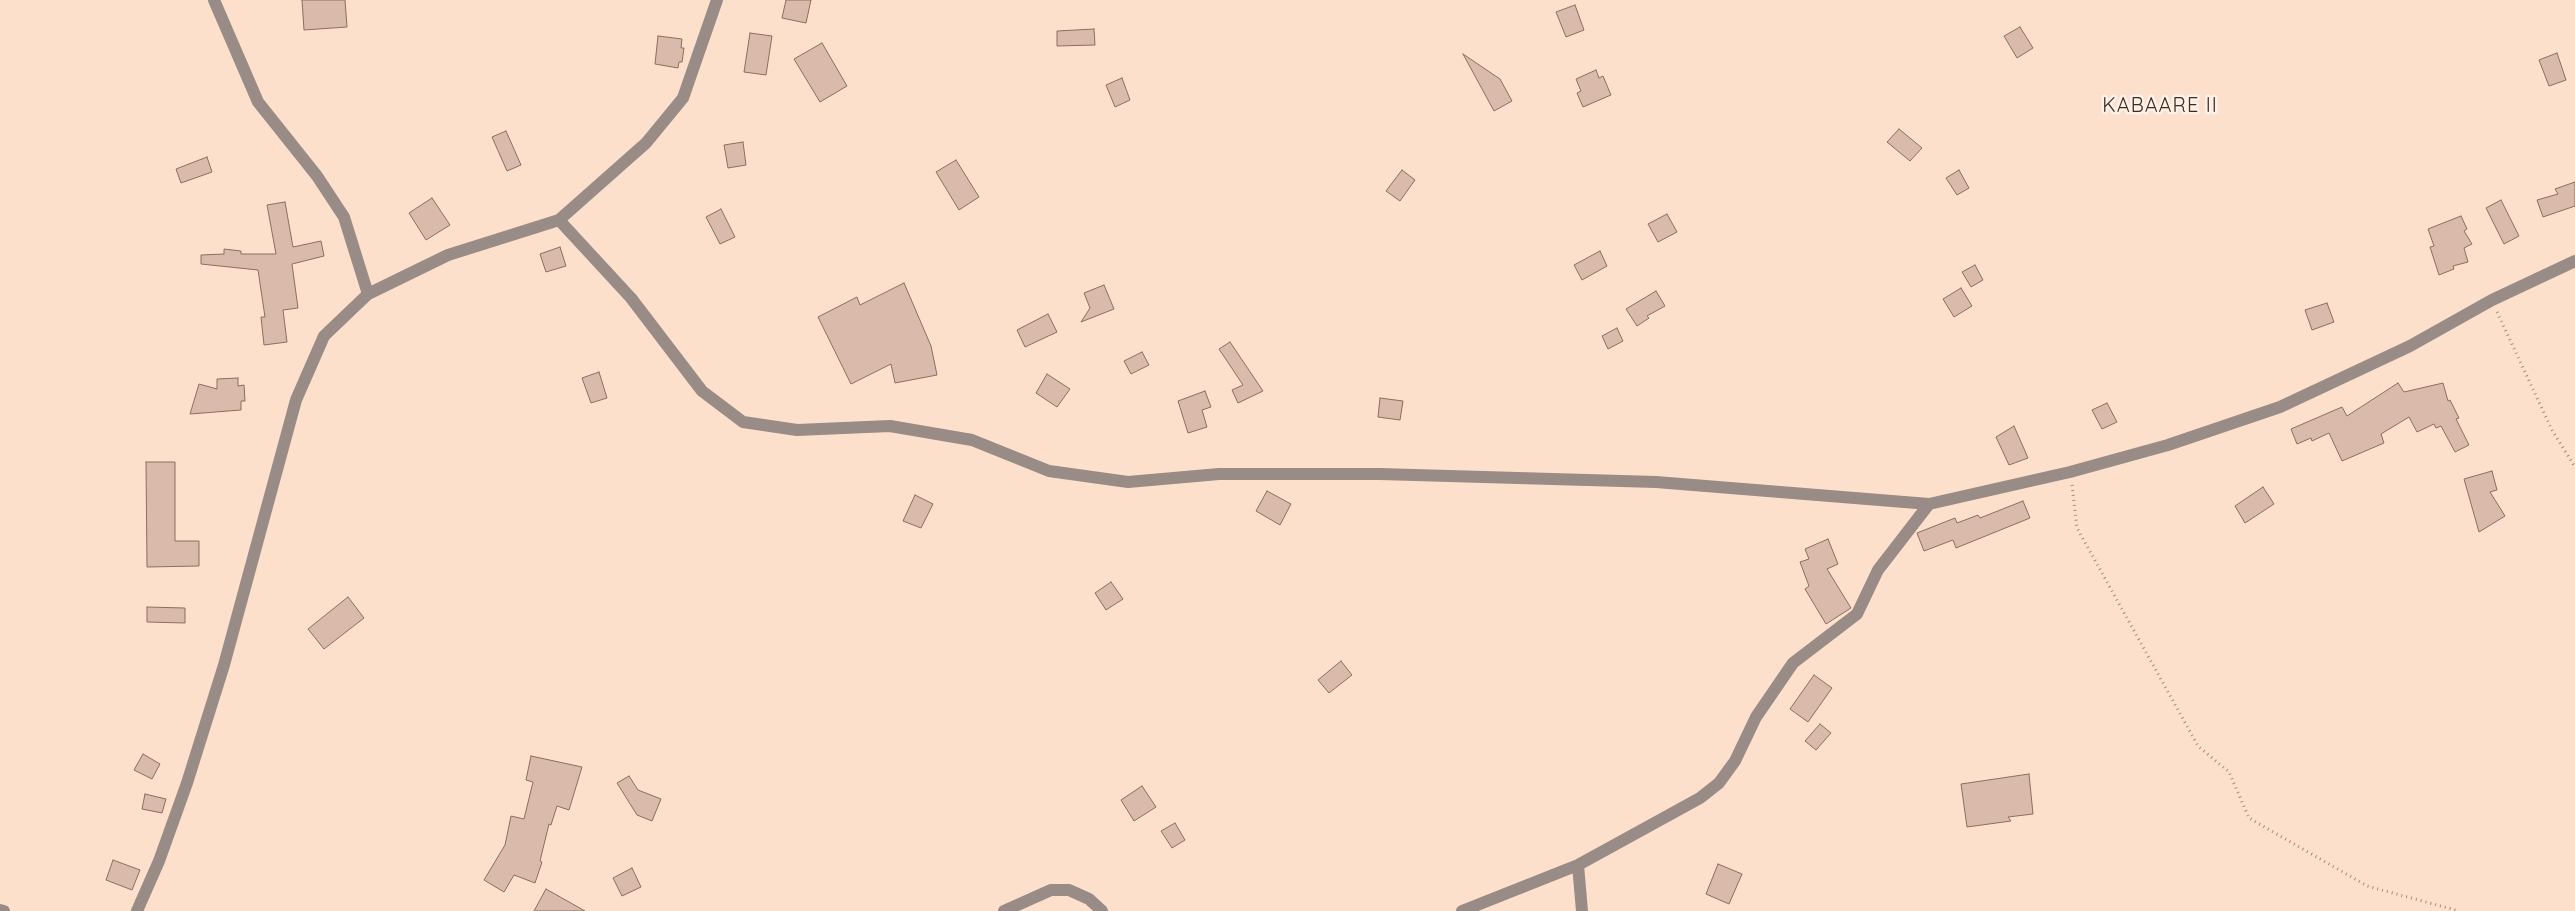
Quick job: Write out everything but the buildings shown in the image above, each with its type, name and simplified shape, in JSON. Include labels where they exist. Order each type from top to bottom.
[{"type":"street","points":[[214,0],[224,28],[258,102],[317,176],[344,217],[368,294]]},
{"type":"street","points":[[137,911],[159,862],[187,783],[224,665],[296,400],[324,336],[368,294],[448,255],[559,220],[646,143],[683,98],[717,0]]},
{"type":"street","points":[[559,220],[631,298],[702,391],[743,422],[797,430],[890,426],[972,440],[1049,471],[1128,482],[1219,474],[1390,474],[1656,482],[1929,504],[2070,472],[2168,445],[2280,407],[2410,346],[2492,300],[2575,261]]},
{"type":"street","points":[[1462,911],[1578,865],[1700,798],[1718,783],[1735,761],[1756,717],[1793,663],[1858,614],[1878,570],[1929,504]]},
{"type":"street","points":[[1578,865],[1582,911]]},
{"type":"street","points":[[1004,911],[1051,890],[1069,890],[1089,899],[1102,911]]},
{"type":"street","points":[[0,910],[4,911]]},
{"type":"path","points":[[2492,300],[2552,430],[2575,467]]},
{"type":"path","points":[[2070,472],[2077,528],[2198,746],[2229,772],[2249,818],[2367,886],[2459,911]]},
{"type":"district","name":"KABAARE II","points":[[2160,106]]}]
